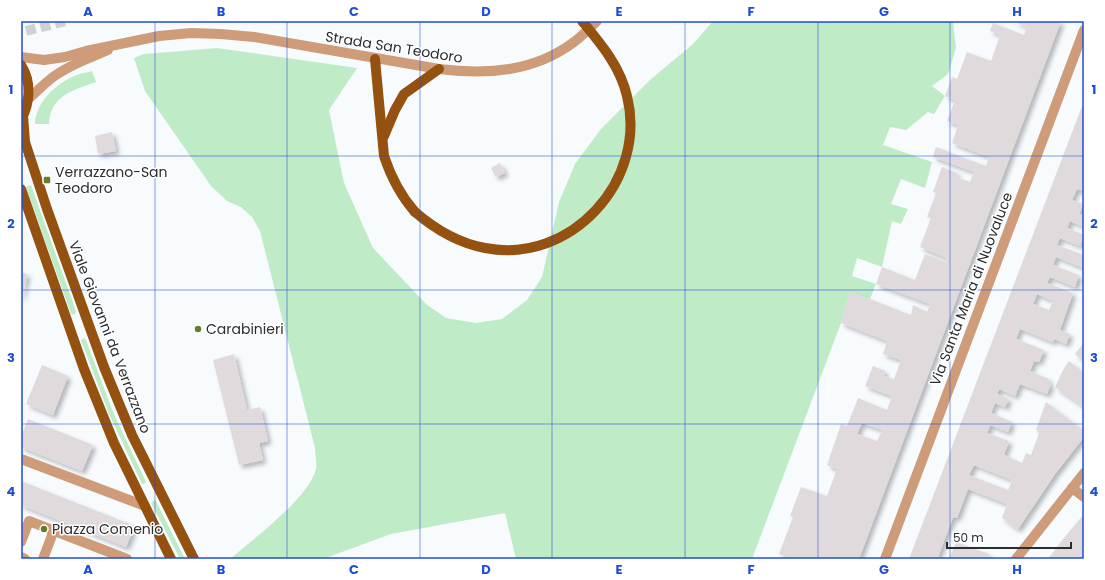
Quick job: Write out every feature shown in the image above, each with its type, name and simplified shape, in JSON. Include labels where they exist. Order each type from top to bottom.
[{"type":"main road","points":[[375,59],[384,156],[393,180],[407,203],[415,212],[439,231],[468,244],[486,248],[522,249],[542,244],[576,228],[590,217],[605,201],[619,178],[627,154],[630,137],[630,116],[627,96],[613,61],[604,47],[582,21]]},
{"type":"main road","points":[[21,65],[26,72],[29,85],[28,100],[22,118]]},
{"type":"main road","points":[[382,142],[387,125],[404,94],[439,69]]},
{"type":"main road","name":"Viale Giovanni da Verrazzano","points":[[22,118],[25,142],[47,209],[106,373],[132,435],[194,559]]},
{"type":"main road","points":[[21,189],[84,369],[114,443],[171,559]]},
{"type":"street","name":"Strada San Teodoro","points":[[21,57],[44,60],[126,42],[159,36],[191,33],[254,37],[439,69],[465,72],[488,72],[508,70],[533,64],[569,45],[597,21]]},
{"type":"street","name":"Via Santa Maria di Nuovaluce","points":[[885,559],[1084,30]]},
{"type":"street","name":"Strada San Teodoro","points":[[28,100],[59,72],[126,42]]},
{"type":"street","points":[[21,458],[145,506]]},
{"type":"street","points":[[1016,559],[1084,473]]},
{"type":"street","points":[[1072,488],[1084,497]]},
{"type":"street","points":[[21,542],[29,521],[127,559]]},
{"type":"street","points":[[43,559],[54,530]]},
{"type":"street","points":[[21,557],[25,559]]},
{"type":"green space","points":[[713,21],[953,21],[956,48],[948,74],[932,86],[945,96],[934,114],[928,112],[906,130],[890,127],[883,145],[932,162],[925,188],[901,179],[891,204],[908,209],[901,224],[892,221],[882,267],[857,258],[852,276],[876,284],[870,299],[850,292],[841,323],[752,559],[516,559],[505,513],[391,534],[323,559],[230,559],[279,517],[303,492],[316,469],[315,448],[260,231],[252,217],[241,207],[227,201],[211,186],[145,91],[134,58],[144,54],[217,48],[357,68],[329,110],[344,183],[373,248],[426,304],[446,318],[476,323],[502,319],[527,300],[542,277],[559,202],[575,164],[601,129],[650,80],[693,44]]},
{"type":"green space","points":[[92,71],[96,82],[71,91],[58,101],[50,114],[49,124],[35,124],[38,109],[46,96],[58,86],[73,77]]},
{"type":"green space","points":[[31,185],[76,311],[75,315],[71,314],[26,187]]},
{"type":"green space","points":[[84,338],[113,412],[146,482],[144,484],[142,484],[109,414],[81,340]]},
{"type":"green space","points":[[154,500],[156,501],[185,559],[180,559],[151,503]]},
{"type":"building","points":[[1013,21],[1061,21],[859,559],[788,559],[788,557],[779,554],[793,517],[790,516],[801,487],[827,496],[837,469],[827,465],[841,424],[847,426],[858,398],[887,410],[892,396],[865,386],[873,366],[885,371],[884,376],[894,379],[901,360],[883,354],[887,341],[841,323],[850,292],[911,315],[913,305],[927,312],[930,304],[876,284],[882,267],[915,280],[925,254],[946,262],[947,258],[920,247],[931,218],[927,217],[936,193],[933,192],[942,167],[957,173],[956,177],[970,182],[974,172],[933,157],[936,147],[986,166],[989,157],[952,143],[958,125],[947,121],[955,100],[945,96],[952,77],[957,79],[967,52],[991,61],[1000,35],[990,31],[993,23],[1024,35],[1027,27]],"holes":[[[862,423],[882,430],[877,441],[857,434]]]},
{"type":"building","points":[[1084,101],[1084,191],[1077,189],[1072,200],[1083,204],[1079,214],[1084,216],[1084,227],[1070,221],[1067,228],[1084,236],[1080,246],[1060,238],[1057,245],[1084,255],[1084,268],[1056,257],[1053,265],[1079,275],[1075,287],[1050,277],[1047,283],[1073,293],[1060,330],[1070,334],[1066,344],[1054,339],[1053,342],[1020,329],[1016,339],[1044,350],[1039,362],[1034,361],[1030,371],[1049,379],[1048,383],[1051,384],[1047,394],[1020,384],[1015,396],[999,389],[997,394],[1009,399],[1005,407],[995,403],[991,413],[1012,422],[1008,432],[990,425],[987,433],[1009,441],[1004,455],[1022,463],[1026,453],[1031,455],[1039,433],[1036,430],[1046,402],[1084,431],[1084,437],[1055,474],[1018,529],[1002,518],[1007,504],[968,489],[957,518],[953,517],[938,557],[943,559],[909,559]],"holes":[[[1037,294],[1053,301],[1049,310],[1033,304]],[[974,465],[1012,480],[1008,490],[969,475]]]},
{"type":"building","points":[[112,132],[116,151],[98,154],[95,136]]},
{"type":"building","points":[[500,163],[505,173],[496,177],[491,168]]},
{"type":"building","points":[[21,272],[27,274],[22,298],[21,298]]},
{"type":"building","points":[[1082,345],[1084,346],[1084,362],[1075,354]]},
{"type":"building","points":[[234,354],[247,410],[260,407],[268,441],[259,443],[263,460],[239,465],[213,360]]},
{"type":"building","points":[[1069,361],[1084,373],[1084,407],[1055,387]]},
{"type":"building","points":[[42,365],[68,376],[53,415],[26,404]]},
{"type":"building","points":[[28,419],[93,445],[82,471],[21,447],[21,437]]},
{"type":"building","points":[[21,481],[135,526],[126,547],[21,505]]},
{"type":"building","points":[[1084,514],[1084,559],[1048,559],[1063,539]]},
{"type":"building","points":[[956,542],[989,554],[988,559],[949,559]]},
{"type":"tunnel","points":[[26,31],[65,21]]},
{"type":"place","name":"Verrazzano-San Teodoro","points":[[47,180]]},
{"type":"place","name":"Carabinieri","points":[[198,329]]},
{"type":"place","name":"Piazza Comenio","points":[[44,529]]}]
